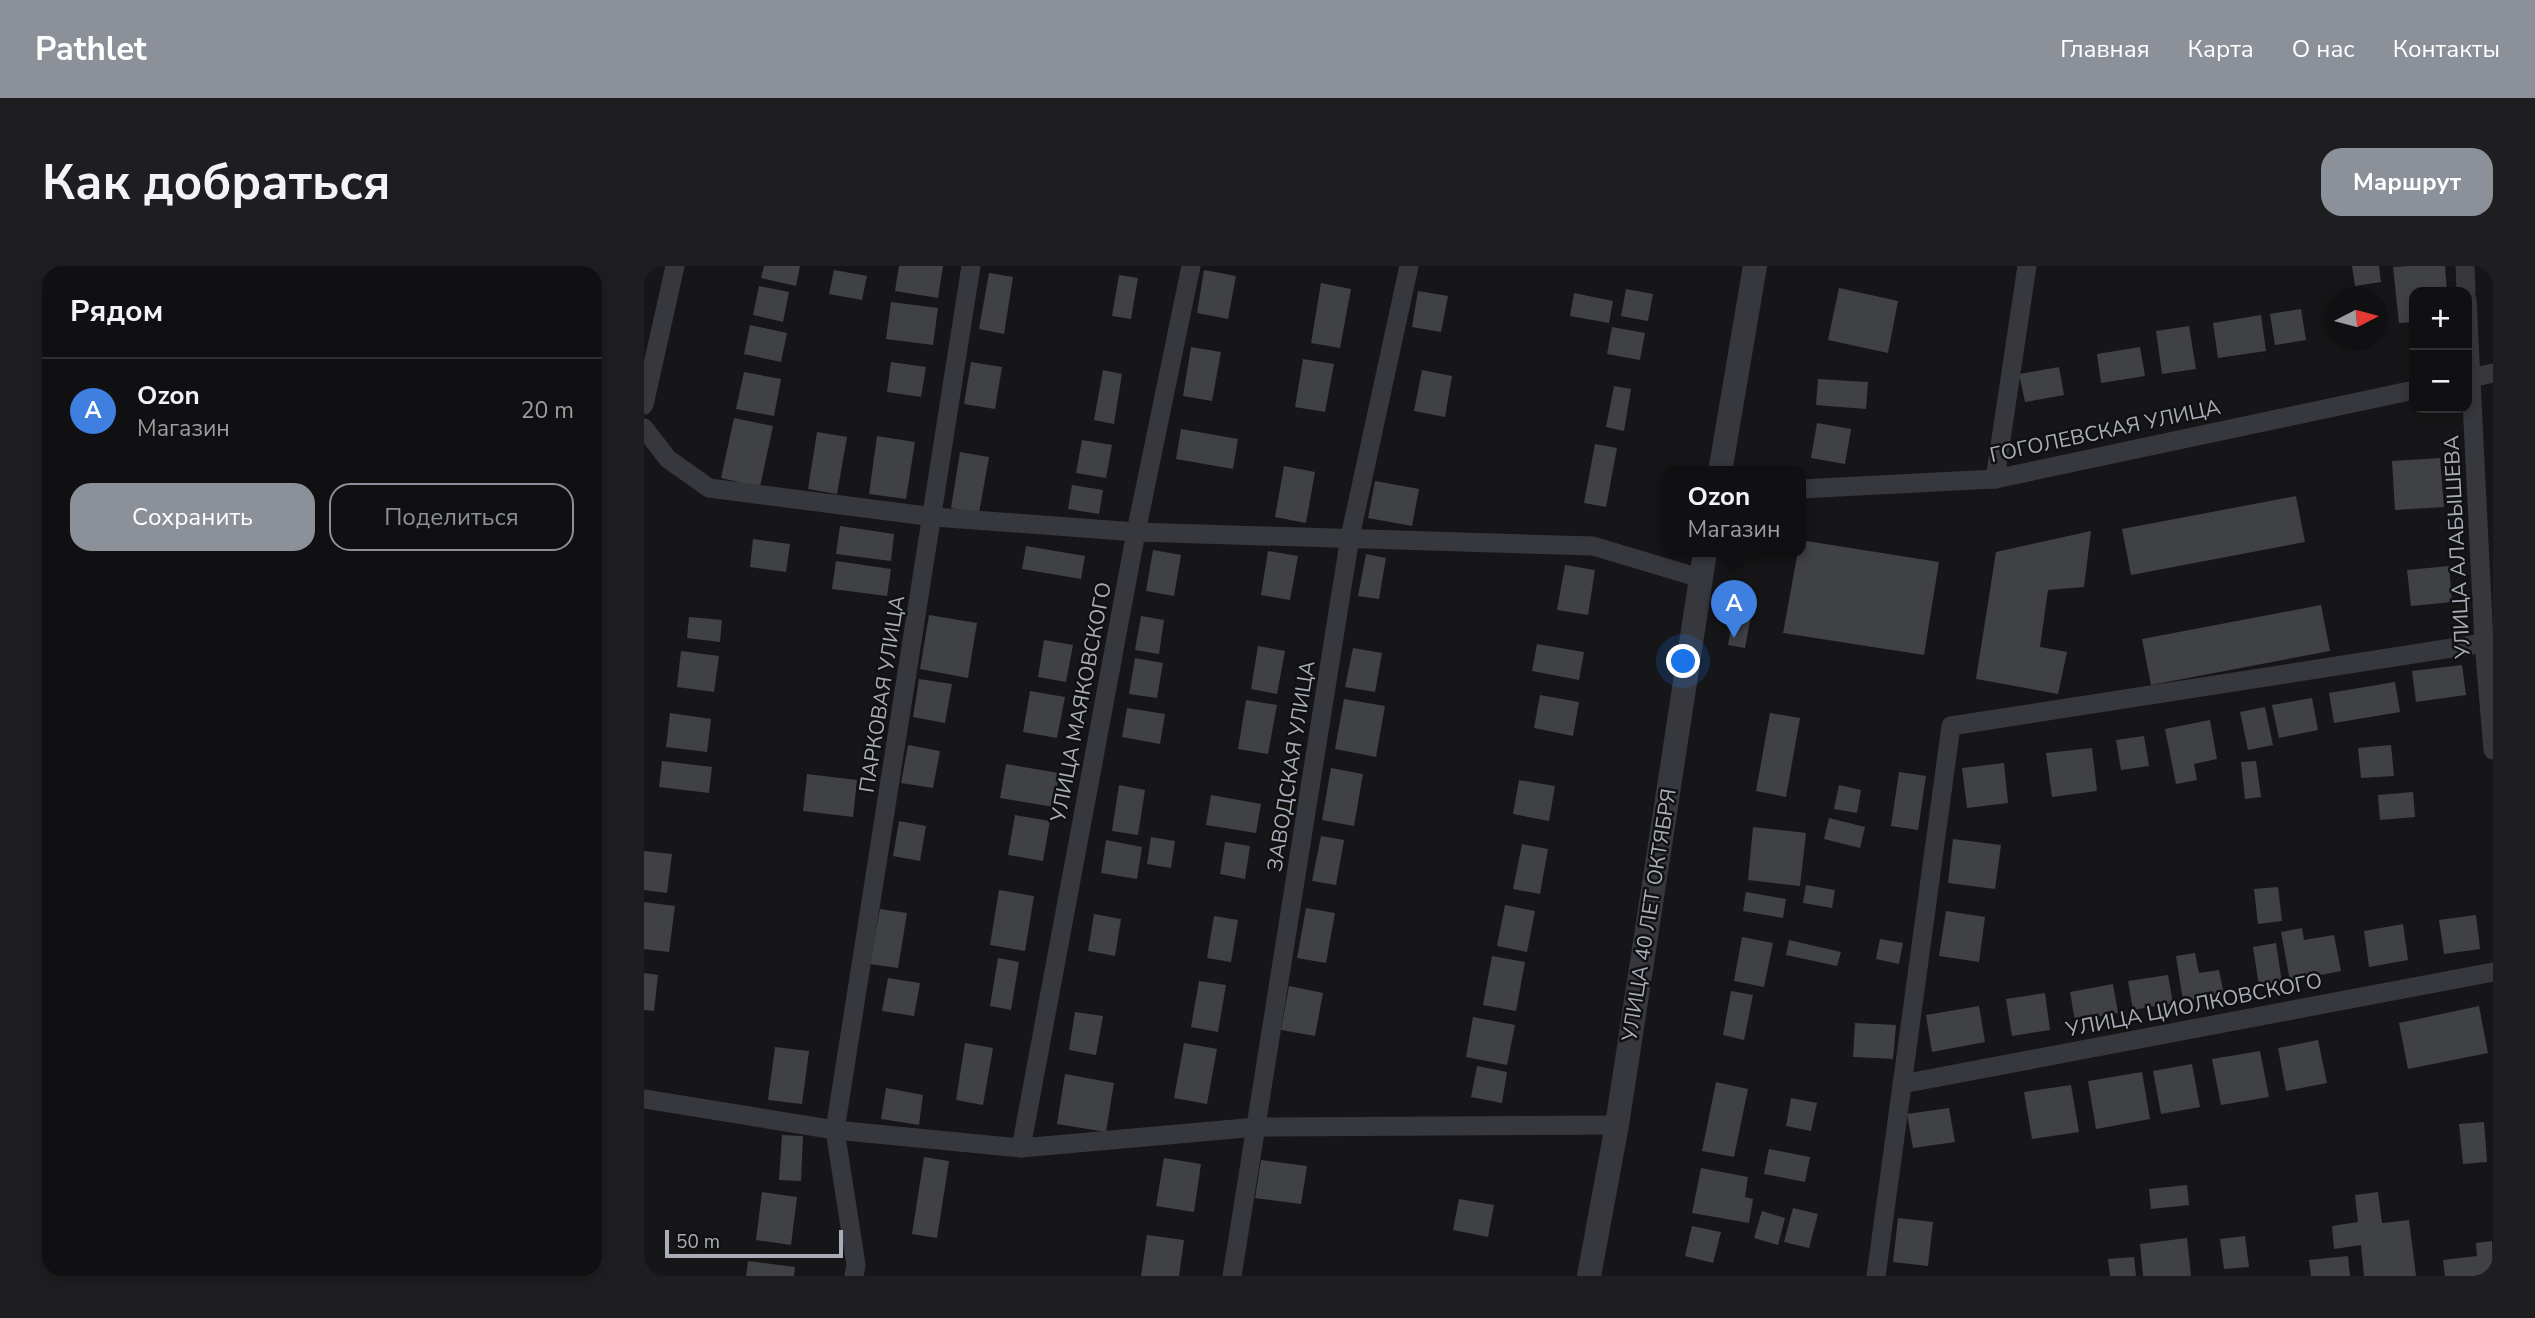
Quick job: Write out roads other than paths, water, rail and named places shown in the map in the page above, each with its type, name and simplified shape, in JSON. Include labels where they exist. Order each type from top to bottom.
[{"type":"street","points":[[644,405],[675,266]]},
{"type":"street","name":"ПАРКОВАЯ УЛИЦА","points":[[854,1276],[856,1265],[835,1130],[971,266]]},
{"type":"street","name":"УЛИЦА МАЯКОВСКОГО","points":[[1021,1148],[1136,532],[1191,266]]},
{"type":"street","name":"ЗАВОДСКАЯ УЛИЦА","points":[[1232,1276],[1350,537],[1409,266]]},
{"type":"street","points":[[1721,466],[1755,266]]},
{"type":"street","points":[[1995,479],[2027,266]]},
{"type":"street","points":[[2465,266],[2466,287]]},
{"type":"street","points":[[2472,378],[2493,373]]},
{"type":"street","name":"ГОГОЛЕВСКАЯ УЛИЦА","points":[[1806,489],[1995,479],[2409,391]]},
{"type":"street","name":"УЛИЦА АЛАБЫШЕВА","points":[[2471,413],[2493,750]]},
{"type":"street","points":[[644,428],[668,459],[709,488],[933,517],[1136,532],[1593,547],[1700,578]]},
{"type":"street","name":"УЛИЦА 40 ЛЕТ ОКТЯБРЯ","points":[[1589,1276],[1617,1125],[1704,557]]},
{"type":"street","points":[[1876,1276],[1951,726],[2484,643]]},
{"type":"street","name":"УЛИЦА ЦИОЛКОВСКОГО","points":[[1902,1084],[2493,972]]},
{"type":"street","points":[[644,1099],[835,1130],[1021,1148],[1257,1127],[1617,1125]]},
{"type":"place","name":"Ozon","points":[[1734,638]]}]
